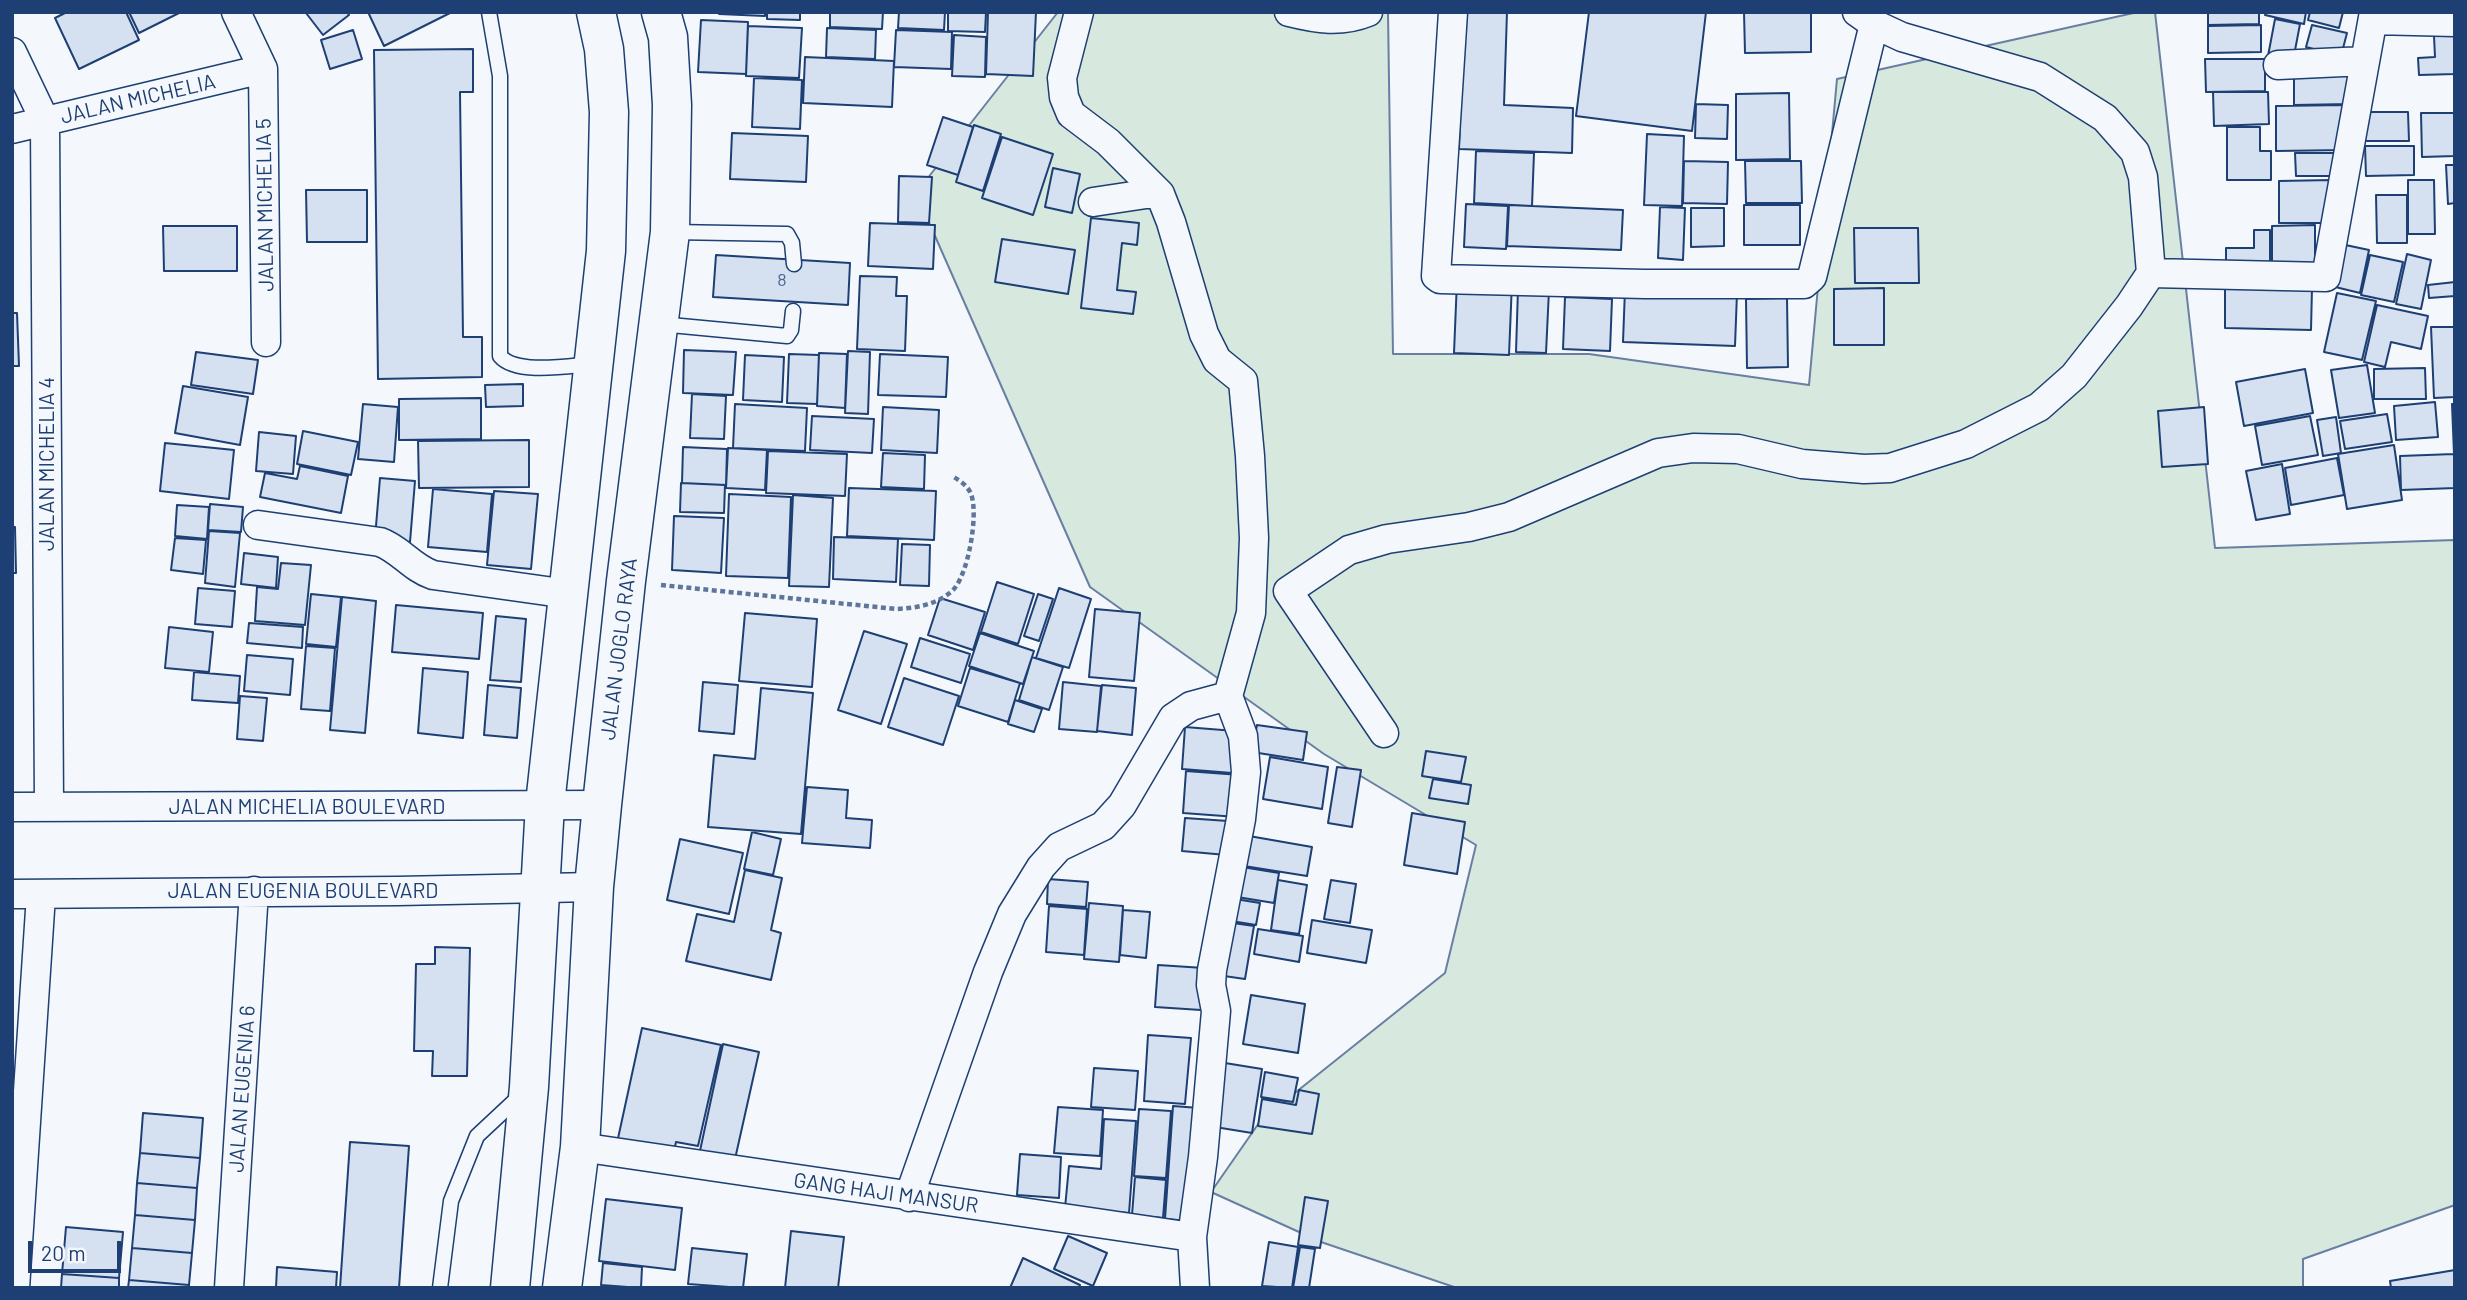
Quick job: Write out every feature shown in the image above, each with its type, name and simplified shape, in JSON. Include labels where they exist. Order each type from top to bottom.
[{"type":"main road","points":[[510,1288],[529,1087],[545,804],[606,251],[609,111],[604,49],[596,12]]},
{"type":"main road","name":"JALAN JOGLO RAYA","points":[[562,1288],[580,1147],[594,887],[602,805],[626,581],[670,232],[673,105],[668,37],[661,12]]},
{"type":"street","points":[[236,12],[263,69]]},
{"type":"street","points":[[1079,12],[1062,78],[1064,97],[1071,114],[1108,142],[1160,194],[1204,334],[1217,360],[1243,381],[1254,538],[1251,613],[1228,696],[1243,736],[1246,772],[1241,819],[1212,971],[1211,985],[1216,1011],[1203,1157],[1192,1237],[1195,1288]]},
{"type":"street","points":[[1289,12],[1325,20],[1354,18],[1368,12]]},
{"type":"street","points":[[1251,613],[1349,550],[1387,539],[1469,527],[1508,517],[1658,453],[1693,448],[1738,449],[1802,464],[1864,469],[1890,468],[1966,444],[2039,407],[2074,376],[2129,306],[2151,273],[2143,177],[2135,152],[2105,118],[2040,77],[1902,37],[1865,18],[1809,282],[1644,284],[1440,279],[1436,276],[1453,12]]},
{"type":"street","points":[[2151,273],[2326,277],[2373,16],[2455,22]]},
{"type":"street","points":[[12,52],[45,121]]},
{"type":"street","points":[[2278,65],[2365,61]]},
{"type":"street","name":"JALAN MICHELIA","points":[[12,129],[263,69]]},
{"type":"street","name":"JALAN MICHELIA 5","points":[[263,69],[266,342]]},
{"type":"street","name":"JALAN MICHELIA 4","points":[[45,121],[49,807]]},
{"type":"street","points":[[1093,202],[1160,194]]},
{"type":"street","points":[[258,525],[380,541],[421,571],[433,575],[568,594]]},
{"type":"street","points":[[1288,591],[1384,733]]},
{"type":"street","points":[[909,1197],[988,971],[1012,914],[1041,867],[1059,847],[1103,826],[1122,805],[1174,718],[1191,706],[1228,696]]},
{"type":"street","name":"JALAN MICHELIA BOULEVARD","points":[[12,807],[602,805]]},
{"type":"street","name":"JALAN EUGENIA BOULEVARD","points":[[12,894],[594,887]]},
{"type":"street","name":"JALAN EUGENIA 6","points":[[229,1288],[254,891]]},
{"type":"street","points":[[15,1288],[41,895]]},
{"type":"street","name":"GANG HAJI MANSUR","points":[[580,1147],[1192,1237]]},
{"type":"lane","points":[[489,12],[500,76],[500,356],[507,362],[541,368],[595,363]]},
{"type":"lane","points":[[670,232],[787,234],[792,243],[794,264]]},
{"type":"lane","points":[[660,324],[787,336],[791,330],[793,311]]},
{"type":"lane","points":[[440,1288],[451,1201],[477,1136],[529,1087]]},
{"type":"path","points":[[670,586],[896,609],[925,606],[952,591],[965,572],[973,505],[971,492],[952,476]]},
{"type":"shaded area","points":[[1058,12],[1388,12],[1393,354],[1589,354],[1809,385],[1837,79],[2138,12],[2155,12],[2215,548],[2455,540],[2455,1205],[2303,1259],[2303,1288],[1457,1288],[1321,1242],[1211,1192],[1261,1120],[1445,973],[1476,845],[1324,754],[1090,587],[916,193]]},
{"type":"building","points":[[67,12],[126,12],[139,40],[79,69],[55,18]]},
{"type":"building","points":[[129,12],[181,12],[139,33]]},
{"type":"building","points":[[347,12],[349,15],[323,35],[306,13]]},
{"type":"building","points":[[368,12],[452,12],[384,46]]},
{"type":"building","points":[[765,12],[765,16],[719,14]]},
{"type":"building","points":[[767,12],[800,12],[800,20],[767,19]]},
{"type":"building","points":[[830,12],[883,12],[882,29],[830,27]]},
{"type":"building","points":[[899,12],[945,12],[944,30],[898,28]]},
{"type":"building","points":[[948,12],[986,12],[985,32],[948,31]]},
{"type":"building","points":[[988,12],[1036,12],[1033,76],[986,74]]},
{"type":"building","points":[[1464,12],[1507,12],[1504,105],[1573,108],[1572,153],[1459,149]]},
{"type":"building","points":[[1589,12],[1706,12],[1692,131],[1576,116]]},
{"type":"building","points":[[1744,12],[1811,12],[1811,52],[1745,53]]},
{"type":"building","points":[[2208,12],[2259,12],[2259,24],[2208,25]]},
{"type":"building","points":[[2266,12],[2306,12],[2304,24],[2265,15]]},
{"type":"building","points":[[2310,12],[2343,12],[2339,28],[2308,20]]},
{"type":"building","points":[[2275,19],[2300,24],[2293,61],[2268,56]]},
{"type":"building","points":[[701,20],[748,22],[746,74],[698,72]]},
{"type":"building","points":[[2261,25],[2261,52],[2208,53],[2208,26]]},
{"type":"building","points":[[2312,25],[2347,33],[2341,56],[2306,47]]},
{"type":"building","points":[[748,26],[802,28],[799,78],[746,76]]},
{"type":"building","points":[[827,28],[876,30],[875,59],[826,57]]},
{"type":"building","points":[[353,30],[362,59],[330,69],[321,40]]},
{"type":"building","points":[[896,30],[952,32],[951,69],[894,67]]},
{"type":"building","points":[[954,35],[986,37],[985,77],[952,76]]},
{"type":"building","points":[[2455,35],[2455,74],[2419,75],[2418,58],[2435,57],[2434,36]]},
{"type":"building","points":[[473,49],[473,92],[460,92],[463,337],[482,337],[482,377],[378,379],[374,50]]},
{"type":"building","points":[[805,57],[894,61],[892,107],[803,103]]},
{"type":"building","points":[[2205,59],[2265,59],[2265,91],[2206,92]]},
{"type":"building","points":[[2351,68],[2351,104],[2294,105],[2294,69]]},
{"type":"building","points":[[754,78],[802,80],[800,129],[752,127]]},
{"type":"building","points":[[2213,92],[2268,92],[2269,124],[2214,126]]},
{"type":"building","points":[[1789,93],[1790,159],[1736,160],[1736,94]]},
{"type":"building","points":[[1696,104],[1728,105],[1727,139],[1695,138]]},
{"type":"building","points":[[2345,105],[2346,150],[2276,151],[2276,106]]},
{"type":"building","points":[[2364,112],[2408,112],[2409,141],[2364,141]]},
{"type":"building","points":[[2421,113],[2455,113],[2455,156],[2422,157]]},
{"type":"building","points":[[943,117],[973,127],[958,175],[927,165]]},
{"type":"building","points":[[974,125],[1001,134],[983,191],[956,182]]},
{"type":"building","points":[[2227,127],[2260,127],[2260,151],[2271,151],[2271,180],[2227,180]]},
{"type":"building","points":[[732,133],[808,136],[806,182],[730,179]]},
{"type":"building","points":[[1647,134],[1684,136],[1682,206],[1644,205]]},
{"type":"building","points":[[1002,137],[1053,154],[1033,215],[982,198]]},
{"type":"building","points":[[2365,146],[2414,146],[2414,175],[2366,176]]},
{"type":"building","points":[[1476,151],[1534,153],[1532,206],[1474,203]]},
{"type":"building","points":[[2295,153],[2341,153],[2341,176],[2296,176]]},
{"type":"building","points":[[1684,161],[1728,162],[1727,204],[1683,203]]},
{"type":"building","points":[[1745,161],[1801,161],[1802,203],[1746,203]]},
{"type":"building","points":[[2446,165],[2455,165],[2455,203],[2448,204]]},
{"type":"building","points":[[1053,168],[1080,174],[1072,213],[1045,207]]},
{"type":"building","points":[[899,176],[932,177],[929,223],[898,222]]},
{"type":"building","points":[[2332,180],[2332,223],[2279,223],[2279,181]]},
{"type":"building","points":[[2408,180],[2434,180],[2435,234],[2408,234]]},
{"type":"building","points":[[306,190],[367,190],[367,242],[307,242]]},
{"type":"building","points":[[2376,195],[2407,195],[2407,243],[2377,243]]},
{"type":"building","points":[[1466,204],[1508,206],[1506,249],[1464,247]]},
{"type":"building","points":[[1509,205],[1623,210],[1621,250],[1507,246]]},
{"type":"building","points":[[1744,205],[1800,205],[1800,245],[1744,245]]},
{"type":"building","points":[[1660,207],[1685,208],[1683,260],[1658,258]]},
{"type":"building","points":[[1691,208],[1724,208],[1724,246],[1691,247]]},
{"type":"building","points":[[1091,218],[1139,223],[1137,245],[1122,243],[1117,290],[1136,292],[1133,314],[1081,308]]},
{"type":"building","points":[[870,223],[935,225],[933,269],[868,266]]},
{"type":"building","points":[[2315,225],[2315,269],[2272,269],[2272,226]]},
{"type":"building","points":[[163,226],[237,226],[237,271],[164,271]]},
{"type":"building","points":[[1854,228],[1918,228],[1919,283],[1855,283]]},
{"type":"building","points":[[2254,230],[2270,230],[2270,271],[2226,271],[2226,248],[2254,248]]},
{"type":"building","points":[[1002,239],[1075,250],[1068,294],[995,282]]},
{"type":"building","points":[[2336,243],[2369,250],[2360,293],[2327,285]]},
{"type":"building","points":[[2407,254],[2431,260],[2421,309],[2396,304]]},
{"type":"building","points":[[716,255],[850,263],[848,305],[713,297]]},
{"type":"building","points":[[2370,255],[2403,262],[2394,302],[2361,295]]},
{"type":"building","points":[[860,276],[897,277],[896,296],[907,296],[905,351],[857,349]]},
{"type":"building","points":[[1457,280],[1512,282],[1509,355],[1454,353]]},
{"type":"building","points":[[2455,282],[2455,296],[2429,298],[2428,285]]},
{"type":"building","points":[[2225,286],[2312,288],[2311,330],[2225,328]]},
{"type":"building","points":[[1884,288],[1884,345],[1834,345],[1834,289]]},
{"type":"building","points":[[1518,289],[1549,290],[1546,353],[1516,352]]},
{"type":"building","points":[[1625,289],[1737,293],[1735,346],[1623,342]]},
{"type":"building","points":[[2337,293],[2376,301],[2362,360],[2324,352]]},
{"type":"building","points":[[1565,297],[1612,299],[1610,351],[1563,349]]},
{"type":"building","points":[[1787,298],[1788,367],[1747,368],[1746,299]]},
{"type":"building","points":[[2377,305],[2428,316],[2421,349],[2391,342],[2385,367],[2364,362]]},
{"type":"building","points":[[12,313],[17,313],[19,366],[12,366]]},
{"type":"building","points":[[2431,327],[2455,327],[2455,397],[2434,398]]},
{"type":"building","points":[[684,350],[736,352],[733,395],[683,393]]},
{"type":"building","points":[[848,351],[870,352],[868,414],[845,413]]},
{"type":"building","points":[[196,352],[258,360],[253,394],[191,385]]},
{"type":"building","points":[[819,353],[847,354],[845,408],[817,406]]},
{"type":"building","points":[[789,354],[819,355],[817,404],[787,403]]},
{"type":"building","points":[[880,354],[948,357],[946,397],[878,395]]},
{"type":"building","points":[[745,355],[784,357],[782,402],[743,400]]},
{"type":"building","points":[[2367,365],[2375,413],[2339,418],[2331,370]]},
{"type":"building","points":[[2425,368],[2426,399],[2374,399],[2374,369]]},
{"type":"building","points":[[2305,369],[2313,413],[2244,426],[2236,382]]},
{"type":"building","points":[[523,384],[523,406],[486,407],[485,385]]},
{"type":"building","points":[[183,386],[248,397],[240,445],[175,433]]},
{"type":"building","points":[[692,394],[726,396],[724,439],[690,438]]},
{"type":"building","points":[[481,398],[481,439],[399,440],[399,399]]},
{"type":"building","points":[[2435,402],[2438,437],[2396,440],[2394,406]]},
{"type":"building","points":[[363,404],[398,407],[394,462],[358,459]]},
{"type":"building","points":[[735,404],[807,408],[805,451],[733,448]]},
{"type":"building","points":[[2452,404],[2455,404],[2455,488],[2401,490],[2400,456],[2454,454]]},
{"type":"building","points":[[883,407],[939,410],[937,453],[881,450]]},
{"type":"building","points":[[2204,407],[2208,464],[2162,467],[2158,411]]},
{"type":"building","points":[[2387,414],[2392,442],[2345,449],[2340,421]]},
{"type":"building","points":[[812,416],[874,419],[872,453],[810,450]]},
{"type":"building","points":[[2310,416],[2318,455],[2262,465],[2255,426]]},
{"type":"building","points":[[2336,417],[2341,453],[2323,456],[2317,420]]},
{"type":"building","points":[[303,431],[358,442],[351,475],[297,464]]},
{"type":"building","points":[[259,432],[296,436],[293,474],[256,471]]},
{"type":"building","points":[[529,440],[529,487],[419,488],[418,441]]},
{"type":"building","points":[[165,443],[234,450],[229,499],[160,491]]},
{"type":"building","points":[[2394,445],[2402,500],[2347,509],[2338,454]]},
{"type":"building","points":[[683,447],[727,449],[726,485],[682,483]]},
{"type":"building","points":[[728,448],[767,450],[765,490],[726,488]]},
{"type":"building","points":[[768,451],[847,454],[845,496],[766,493]]},
{"type":"building","points":[[883,453],[925,455],[924,489],[881,487]]},
{"type":"building","points":[[2337,458],[2344,495],[2291,505],[2285,468]]},
{"type":"building","points":[[2282,464],[2290,514],[2256,520],[2246,471]]},
{"type":"building","points":[[300,466],[348,476],[341,513],[260,497],[265,473],[297,479]]},
{"type":"building","points":[[380,478],[415,481],[410,542],[375,538]]},
{"type":"building","points":[[681,483],[725,485],[724,513],[680,512]]},
{"type":"building","points":[[849,488],[936,491],[934,540],[847,536]]},
{"type":"building","points":[[433,489],[492,494],[487,552],[428,547]]},
{"type":"building","points":[[494,491],[538,494],[531,569],[487,565]]},
{"type":"building","points":[[729,494],[791,497],[788,578],[726,576]]},
{"type":"building","points":[[793,495],[833,498],[829,587],[789,586]]},
{"type":"building","points":[[210,504],[243,507],[241,532],[208,530]]},
{"type":"building","points":[[177,505],[209,507],[207,539],[175,536]]},
{"type":"building","points":[[674,516],[724,518],[721,573],[672,570]]},
{"type":"building","points":[[12,527],[15,527],[16,573],[12,573]]},
{"type":"building","points":[[209,531],[240,533],[235,587],[205,583]]},
{"type":"building","points":[[834,537],[898,539],[896,582],[833,579]]},
{"type":"building","points":[[175,538],[206,540],[203,574],[171,570]]},
{"type":"building","points":[[902,544],[930,545],[929,586],[900,585]]},
{"type":"building","points":[[244,553],[278,557],[276,588],[241,584]]},
{"type":"building","points":[[281,563],[311,565],[305,625],[255,621],[257,587],[278,589]]},
{"type":"building","points":[[997,582],[1034,594],[1018,644],[981,632]]},
{"type":"building","points":[[198,588],[235,591],[232,627],[195,624]]},
{"type":"building","points":[[1059,588],[1091,599],[1069,668],[1036,658]]},
{"type":"building","points":[[311,594],[341,597],[336,647],[306,644]]},
{"type":"building","points":[[1038,594],[1053,599],[1039,641],[1024,636]]},
{"type":"building","points":[[342,597],[376,601],[365,733],[330,730]]},
{"type":"building","points":[[940,598],[985,612],[973,650],[928,635]]},
{"type":"building","points":[[396,605],[483,613],[479,659],[392,652]]},
{"type":"building","points":[[1095,609],[1140,613],[1134,681],[1089,677]]},
{"type":"building","points":[[745,613],[817,619],[812,687],[739,681]]},
{"type":"building","points":[[496,616],[526,619],[521,682],[490,680]]},
{"type":"building","points":[[249,623],[303,627],[302,648],[247,643]]},
{"type":"building","points":[[169,627],[213,632],[209,672],[165,668]]},
{"type":"building","points":[[864,631],[907,644],[881,724],[838,710]]},
{"type":"building","points":[[980,633],[1034,651],[1023,684],[969,666]]},
{"type":"building","points":[[920,638],[970,654],[961,683],[911,667]]},
{"type":"building","points":[[306,646],[335,648],[330,711],[301,709]]},
{"type":"building","points":[[247,655],[293,659],[290,695],[244,691]]},
{"type":"building","points":[[1032,657],[1063,667],[1049,710],[1019,700]]},
{"type":"building","points":[[423,668],[468,672],[463,738],[418,733]]},
{"type":"building","points":[[970,668],[1020,683],[1008,722],[958,706]]},
{"type":"building","points":[[194,672],[240,676],[238,703],[192,700]]},
{"type":"building","points":[[904,678],[959,696],[943,745],[888,727]]},
{"type":"building","points":[[703,682],[738,685],[734,734],[699,731]]},
{"type":"building","points":[[1063,682],[1101,686],[1097,732],[1059,729]]},
{"type":"building","points":[[488,685],[521,688],[517,738],[484,735]]},
{"type":"building","points":[[1102,685],[1136,688],[1132,735],[1097,731]]},
{"type":"building","points":[[761,688],[813,693],[801,834],[708,827],[714,755],[755,759]]},
{"type":"building","points":[[240,696],[267,698],[263,741],[237,739]]},
{"type":"building","points":[[1015,700],[1042,709],[1034,732],[1008,724]]},
{"type":"building","points":[[1257,725],[1307,732],[1303,760],[1252,752]]},
{"type":"building","points":[[1185,727],[1235,731],[1232,773],[1182,769]]},
{"type":"building","points":[[1426,751],[1466,757],[1461,782],[1422,776]]},
{"type":"building","points":[[1270,757],[1328,767],[1322,809],[1263,799]]},
{"type":"building","points":[[1337,767],[1361,770],[1352,827],[1328,823]]},
{"type":"building","points":[[1186,771],[1240,775],[1237,817],[1183,813]]},
{"type":"building","points":[[1433,779],[1471,785],[1468,804],[1429,798]]},
{"type":"building","points":[[807,787],[848,790],[846,818],[872,820],[870,848],[802,843]]},
{"type":"building","points":[[1412,813],[1465,822],[1457,874],[1404,865]]},
{"type":"building","points":[[1185,818],[1228,821],[1226,855],[1182,851]]},
{"type":"building","points":[[752,832],[781,839],[773,875],[744,869]]},
{"type":"building","points":[[1249,836],[1312,847],[1307,876],[1244,866]]},
{"type":"building","points":[[680,839],[743,853],[729,914],[667,900]]},
{"type":"building","points":[[1236,866],[1279,873],[1274,903],[1231,896]]},
{"type":"building","points":[[745,870],[782,878],[771,930],[781,933],[771,980],[686,961],[697,914],[734,922]]},
{"type":"building","points":[[1048,879],[1088,882],[1086,907],[1047,904]]},
{"type":"building","points":[[1278,880],[1307,885],[1299,934],[1271,930]]},
{"type":"building","points":[[1331,880],[1356,884],[1350,923],[1324,919]]},
{"type":"building","points":[[1229,898],[1260,903],[1256,925],[1225,920]]},
{"type":"building","points":[[1089,903],[1123,906],[1119,962],[1084,959]]},
{"type":"building","points":[[1049,906],[1087,909],[1084,955],[1046,952]]},
{"type":"building","points":[[1123,910],[1150,912],[1146,958],[1120,955]]},
{"type":"building","points":[[1312,920],[1372,930],[1366,963],[1307,953]]},
{"type":"building","points":[[1226,922],[1254,926],[1245,979],[1217,975]]},
{"type":"building","points":[[1258,929],[1303,936],[1299,962],[1254,954]]},
{"type":"building","points":[[435,947],[470,948],[467,1076],[432,1076],[433,1051],[414,1051],[416,964],[435,964]]},
{"type":"building","points":[[1158,965],[1204,968],[1201,1010],[1155,1007]]},
{"type":"building","points":[[1251,995],[1305,1004],[1298,1053],[1243,1044]]},
{"type":"building","points":[[642,1028],[721,1045],[698,1146],[676,1142],[673,1156],[617,1143]]},
{"type":"building","points":[[1148,1035],[1191,1038],[1185,1104],[1144,1101]]},
{"type":"building","points":[[723,1044],[759,1052],[733,1168],[698,1160]]},
{"type":"building","points":[[1225,1063],[1262,1069],[1252,1133],[1215,1127]]},
{"type":"building","points":[[1094,1068],[1138,1071],[1135,1110],[1091,1107]]},
{"type":"building","points":[[1265,1072],[1298,1078],[1293,1102],[1261,1097]]},
{"type":"building","points":[[1299,1090],[1319,1094],[1312,1134],[1258,1126],[1262,1099],[1296,1105]]},
{"type":"building","points":[[1173,1106],[1199,1108],[1190,1221],[1165,1219]]},
{"type":"building","points":[[1058,1107],[1103,1110],[1100,1156],[1054,1153]]},
{"type":"building","points":[[1139,1109],[1171,1111],[1166,1178],[1134,1176]]},
{"type":"building","points":[[143,1113],[203,1118],[200,1158],[140,1153]]},
{"type":"building","points":[[1104,1119],[1136,1121],[1129,1213],[1065,1208],[1069,1166],[1101,1169]]},
{"type":"building","points":[[350,1142],[409,1146],[399,1288],[340,1288]]},
{"type":"building","points":[[140,1153],[200,1158],[197,1188],[137,1183]]},
{"type":"building","points":[[1020,1154],[1061,1157],[1059,1198],[1017,1195]]},
{"type":"building","points":[[1135,1177],[1166,1180],[1163,1218],[1132,1215]]},
{"type":"building","points":[[137,1183],[197,1188],[195,1220],[135,1215]]},
{"type":"building","points":[[1305,1197],[1328,1201],[1320,1248],[1298,1245]]},
{"type":"building","points":[[606,1199],[682,1208],[675,1270],[599,1261]]},
{"type":"building","points":[[135,1215],[195,1220],[192,1253],[132,1248]]},
{"type":"building","points":[[66,1227],[123,1232],[119,1278],[62,1274]]},
{"type":"building","points":[[791,1231],[844,1237],[838,1288],[785,1288]]},
{"type":"building","points":[[1068,1236],[1107,1253],[1093,1286],[1054,1269]]},
{"type":"building","points":[[1269,1242],[1298,1247],[1292,1288],[1262,1286]]},
{"type":"building","points":[[1300,1247],[1315,1249],[1309,1288],[1293,1288]]},
{"type":"building","points":[[132,1248],[192,1253],[189,1285],[129,1280]]},
{"type":"building","points":[[692,1248],[747,1254],[743,1288],[688,1284]]},
{"type":"building","points":[[1023,1258],[1080,1285],[1079,1288],[1010,1288]]},
{"type":"building","points":[[603,1263],[642,1267],[641,1288],[601,1285]]},
{"type":"building","points":[[277,1267],[337,1272],[336,1288],[276,1288]]},
{"type":"building","points":[[2455,1270],[2455,1288],[2391,1288],[2390,1281]]},
{"type":"building","points":[[62,1274],[119,1278],[119,1288],[61,1288]]},
{"type":"building","points":[[129,1280],[189,1285],[189,1288],[128,1288]]}]
